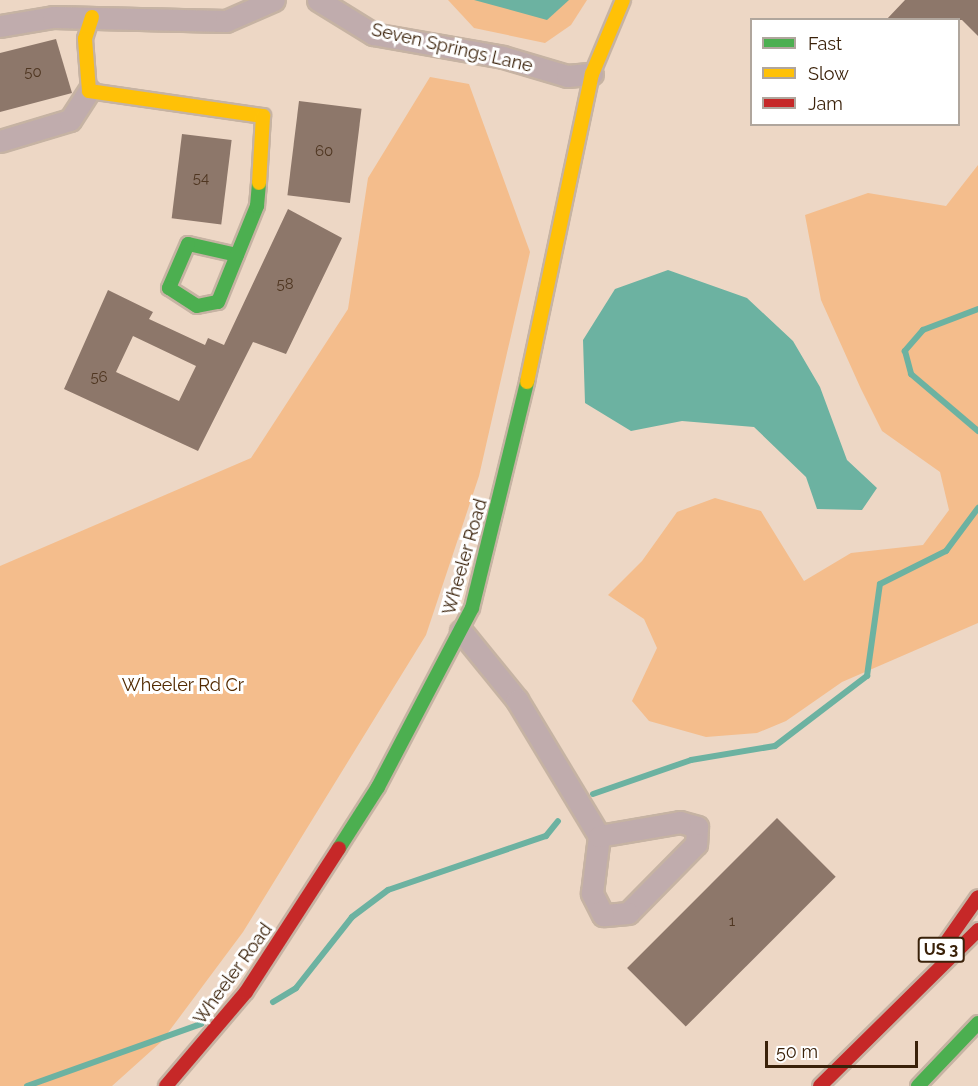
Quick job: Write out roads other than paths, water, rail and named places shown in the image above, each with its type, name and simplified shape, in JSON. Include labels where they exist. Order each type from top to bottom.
[{"type":"main road","name":"Wheeler Road","points":[[166,1086],[246,992],[299,911],[378,788],[461,631],[507,476],[592,74],[623,0]]},
{"type":"main road","points":[[92,17],[85,39],[88,91],[263,116],[257,206],[218,302],[210,308],[169,288],[188,244],[237,255]]},
{"type":"main road","name":"US 3","points":[[905,1003],[978,897]]},
{"type":"main road","points":[[820,1086],[978,930]]},
{"type":"main road","points":[[918,1086],[978,1023]]},
{"type":"street","points":[[0,26],[92,17],[226,21],[274,0]]},
{"type":"street","name":"Seven Springs Lane","points":[[318,0],[373,34],[503,57],[567,76],[592,74]]},
{"type":"street","points":[[0,141],[70,120],[88,91]]},
{"type":"street","points":[[461,631],[517,700],[599,836],[592,893],[603,915],[628,913],[696,844],[697,827],[680,822],[599,836]]},
{"type":"water","points":[[474,0],[569,0],[547,20]]},
{"type":"water","points":[[668,270],[747,298],[793,341],[820,387],[847,460],[877,488],[862,510],[817,509],[806,477],[754,427],[682,421],[631,431],[585,403],[583,340],[615,289]]},
{"type":"waterway","points":[[978,309],[923,330],[905,351],[911,374],[978,431]]},
{"type":"waterway","points":[[593,794],[691,760],[775,746],[867,676],[880,584],[946,551],[978,508]]},
{"type":"waterway","points":[[273,1002],[296,988],[352,917],[388,890],[546,836],[558,821]]},
{"type":"waterway","points":[[27,1086],[201,1024]]},
{"type":"park label","name":"Wheeler Rd Cr","points":[[183,685]]}]
